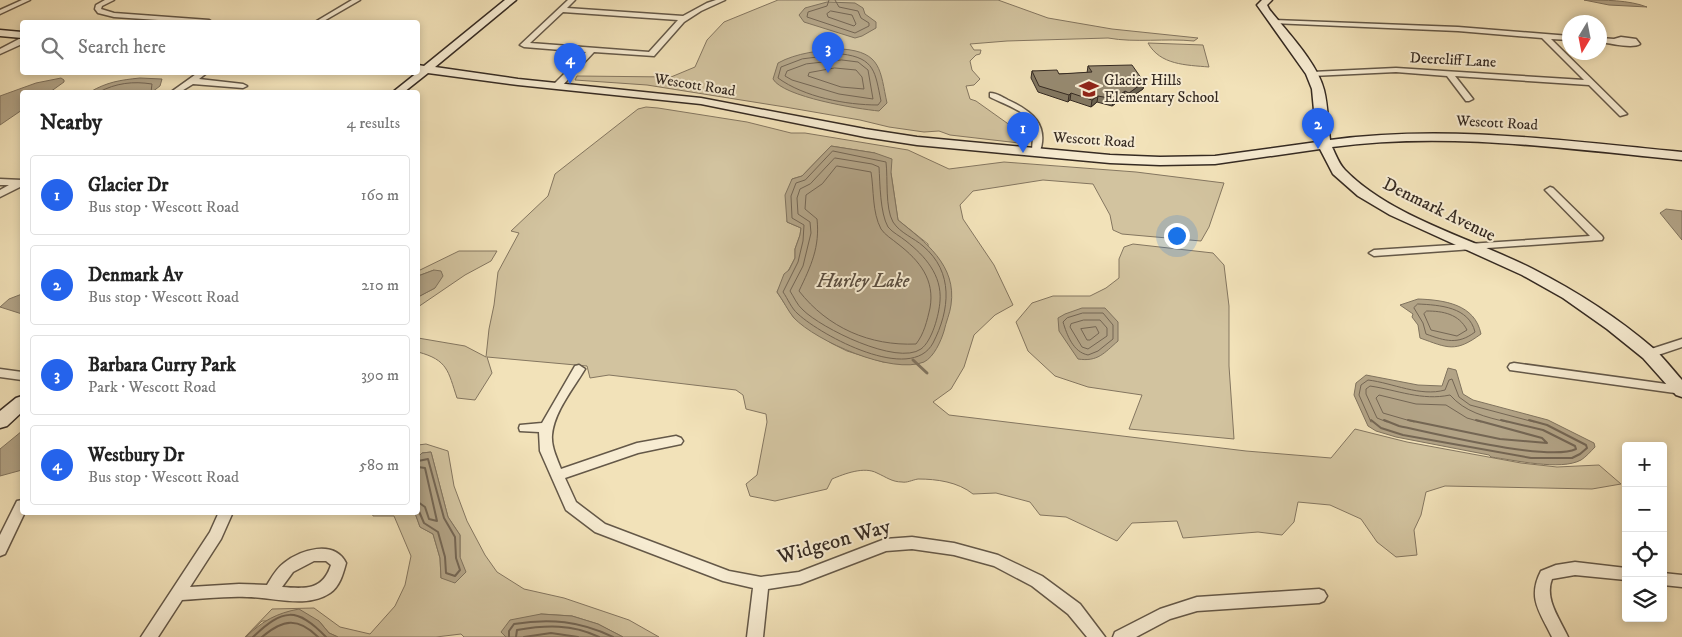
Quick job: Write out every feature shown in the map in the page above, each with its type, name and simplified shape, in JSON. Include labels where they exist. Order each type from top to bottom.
[{"type":"street","points":[[0,12],[27,0]]},
{"type":"street","points":[[111,0],[99,5],[98,9],[100,12],[123,16],[180,20]]},
{"type":"street","points":[[322,20],[357,0]]},
{"type":"street","points":[[422,69],[511,0]]},
{"type":"street","points":[[572,0],[524,45],[651,54],[682,18],[704,6],[722,0]]},
{"type":"street","name":"Denmark Avenue","points":[[1266,0],[1262,5],[1294,46],[1312,74],[1318,89],[1324,145],[1338,171],[1363,193],[1395,212],[1527,272],[1569,295],[1613,325],[1649,354],[1682,390]]},
{"type":"street","points":[[0,5],[12,6]]},
{"type":"street","points":[[562,10],[682,18]]},
{"type":"street","points":[[1274,22],[1458,29],[1562,37]]},
{"type":"street","points":[[0,33],[20,35]]},
{"type":"street","points":[[1544,36],[1623,114]]},
{"type":"street","points":[[1607,40],[1617,41]]},
{"type":"street","points":[[0,52],[20,42]]},
{"type":"street","points":[[557,86],[592,50]]},
{"type":"street","name":"Wescott Road","points":[[422,69],[700,101],[865,133],[917,141],[1110,159],[1178,161],[1249,156],[1344,142],[1399,137],[1492,138],[1682,156]]},
{"type":"street","name":"Deercliff Lane","points":[[1312,74],[1396,70],[1592,83]]},
{"type":"street","points":[[1449,73],[1469,99]]},
{"type":"street","points":[[178,90],[200,75]]},
{"type":"street","points":[[400,90],[416,75]]},
{"type":"street","points":[[191,81],[243,86]]},
{"type":"street","points":[[993,95],[1026,113],[1033,120],[1037,127],[1036,152]]},
{"type":"street","points":[[0,182],[20,183]]},
{"type":"street","points":[[0,194],[20,184]]},
{"type":"street","points":[[1374,253],[1598,238],[1550,190]]},
{"type":"street","points":[[1649,354],[1682,344]]},
{"type":"street","points":[[1514,367],[1682,390]]},
{"type":"street","name":"Widgeon Way","points":[[579,369],[550,419],[545,436],[547,451],[571,506],[600,528],[728,577],[761,583],[800,578],[884,545],[912,543],[954,549],[998,561],[1036,581],[1074,609],[1097,637]]},
{"type":"street","points":[[0,373],[20,376]]},
{"type":"street","points":[[0,420],[20,404]]},
{"type":"street","points":[[526,428],[547,427]]},
{"type":"street","points":[[558,475],[637,448],[676,440]]},
{"type":"street","points":[[0,550],[20,509]]},
{"type":"street","points":[[149,637],[216,535],[225,515]]},
{"type":"street","points":[[1560,637],[1543,602],[1541,587],[1546,575],[1559,569],[1576,567],[1622,573]]},
{"type":"street","points":[[1667,579],[1682,581]]},
{"type":"street","points":[[755,637],[761,583]]},
{"type":"street","points":[[178,594],[248,590],[271,591]]},
{"type":"street","points":[[1120,637],[1166,614],[1197,604],[1319,596]]},
{"type":"shaded area","points":[[778,0],[998,0],[1048,18],[1112,29],[1198,38],[1194,41],[1108,38],[970,44],[974,50],[981,50],[980,54],[970,61],[972,70],[980,79],[974,85],[966,86],[970,99],[976,101],[1028,138],[1019,143],[950,135],[939,131],[924,132],[889,127],[860,120],[647,85],[575,80],[577,76],[671,77],[695,67],[707,40],[724,22]]},
{"type":"shaded area","points":[[1148,43],[1203,45],[1209,67],[1167,60],[1159,56]]},
{"type":"shaded area","points":[[646,107],[747,122],[791,133],[805,133],[908,150],[949,169],[1004,162],[1136,172],[1224,183],[1209,227],[1201,241],[1122,234],[1113,230],[1110,215],[1093,184],[1043,180],[973,191],[960,205],[963,219],[994,265],[1013,305],[995,315],[974,335],[964,367],[951,389],[933,402],[949,415],[1246,451],[1331,458],[1355,429],[1407,442],[1521,463],[1557,467],[1599,465],[1621,484],[1592,489],[1445,486],[1426,492],[1421,515],[1414,530],[1417,555],[1396,557],[1377,542],[1361,519],[1330,505],[1298,502],[1294,522],[1282,535],[1258,532],[1183,538],[1177,521],[1132,523],[1117,541],[1066,517],[1040,515],[1030,502],[996,493],[973,494],[954,484],[940,481],[918,479],[906,482],[895,481],[866,470],[832,479],[827,489],[775,501],[750,496],[746,484],[757,475],[767,422],[766,414],[746,409],[743,395],[736,390],[609,375],[590,378],[587,366],[487,357],[492,373],[475,400],[457,398],[449,374],[441,363],[420,353],[420,338],[465,346],[486,357],[498,272],[519,233],[511,231],[548,196],[555,174],[638,109]],"holes":[[[831,146],[875,153],[891,173],[898,220],[928,244],[932,355],[923,362],[906,364],[883,362],[847,351],[831,343],[794,318],[777,292],[795,258],[795,249],[801,228],[787,222],[792,179],[802,176]]]},
{"type":"shaded area","points":[[1133,244],[1213,253],[1224,265],[1229,306],[1229,366],[1234,439],[1129,429],[1142,395],[1088,387],[1055,376],[1028,351],[1016,322],[1032,303],[1053,296],[1090,296],[1106,288],[1119,278],[1119,259],[1124,247]]},
{"type":"shaded area","points":[[459,251],[497,251],[491,261],[465,275],[420,306],[420,296],[435,288],[434,270],[420,275],[420,270]]},
{"type":"shaded area","points":[[426,444],[448,451],[454,486],[467,521],[485,555],[497,572],[524,589],[564,598],[629,620],[659,637],[623,637],[598,624],[572,616],[541,614],[502,632],[506,637],[464,637],[461,634],[436,637],[338,637],[329,633],[319,621],[262,621],[245,637],[272,609],[314,608],[340,627],[370,634],[395,606],[405,585],[411,556],[394,516],[373,515],[416,515],[420,527],[433,534],[440,558],[441,578],[460,557],[460,535],[448,517],[431,452],[420,455],[420,445]]},
{"type":"water","points":[[1584,0],[1608,0],[1647,7],[1609,5]]},
{"type":"water","points":[[827,2],[855,3],[863,8],[865,14],[876,22],[876,28],[855,38],[804,22],[799,15],[805,8]]},
{"type":"water","points":[[842,49],[865,54],[877,65],[883,81],[887,103],[879,111],[839,105],[805,97],[780,85],[773,79],[778,63],[809,53]]},
{"type":"water","points":[[61,78],[64,80],[53,90],[20,90],[20,111],[0,125],[0,96],[36,83]]},
{"type":"water","points":[[140,78],[162,79],[160,86],[155,90],[94,90],[114,82]]},
{"type":"water","name":"Hurley Lake","points":[[831,146],[875,153],[892,159],[891,173],[898,220],[928,246],[944,266],[952,291],[950,311],[939,344],[934,353],[924,362],[910,365],[893,364],[855,354],[836,345],[805,327],[794,318],[777,292],[784,274],[789,270],[795,258],[795,249],[801,228],[787,222],[785,195],[792,179],[802,176]]},
{"type":"water","points":[[1666,209],[1682,211],[1682,240],[1660,213]]},
{"type":"water","points":[[434,270],[441,271],[443,276],[435,288],[420,296],[420,275]]},
{"type":"water","points":[[20,295],[20,313],[0,307],[9,299]]},
{"type":"water","points":[[1418,299],[1448,303],[1465,310],[1478,324],[1481,334],[1464,344],[1451,347],[1420,338],[1418,325],[1412,317],[1413,314],[1400,305]]},
{"type":"water","points":[[1082,308],[1105,308],[1118,322],[1118,341],[1100,356],[1085,360],[1078,359],[1059,331],[1058,318]]},
{"type":"water","points":[[1448,368],[1456,370],[1463,394],[1473,400],[1548,420],[1594,443],[1595,447],[1583,459],[1572,463],[1562,465],[1537,464],[1491,457],[1489,455],[1396,437],[1376,431],[1368,426],[1354,395],[1356,383],[1366,375],[1418,385],[1442,386]]},
{"type":"water","points":[[20,433],[20,471],[0,476],[0,449]]},
{"type":"water","points":[[431,452],[448,517],[460,535],[460,557],[466,572],[455,583],[441,578],[440,558],[433,534],[420,527],[416,515],[420,515],[420,455]]},
{"type":"water","points":[[299,609],[319,621],[329,633],[338,637],[246,637],[270,618]]},
{"type":"water","points":[[541,614],[572,616],[598,624],[623,637],[506,637],[501,632],[510,620]]},
{"type":"building","name":"Glacier Hills Elementary School","points":[[1132,65],[1144,82],[1129,93],[1125,91],[1114,99],[1098,96],[1092,100],[1039,86],[1032,71],[1057,70],[1059,74],[1092,72],[1088,66]]},
{"type":"waterway","points":[[913,360],[927,373]]},
{"type":"place","name":"Barbara Curry Park","points":[[828,73]]},
{"type":"place","name":"Westbury Dr","points":[[570,84]]},
{"type":"place","name":"Glacier Hills Elementary School","points":[[1089,89]]},
{"type":"place","name":"Denmark Av","points":[[1318,149]]},
{"type":"place","name":"Glacier Dr","points":[[1023,153]]}]
